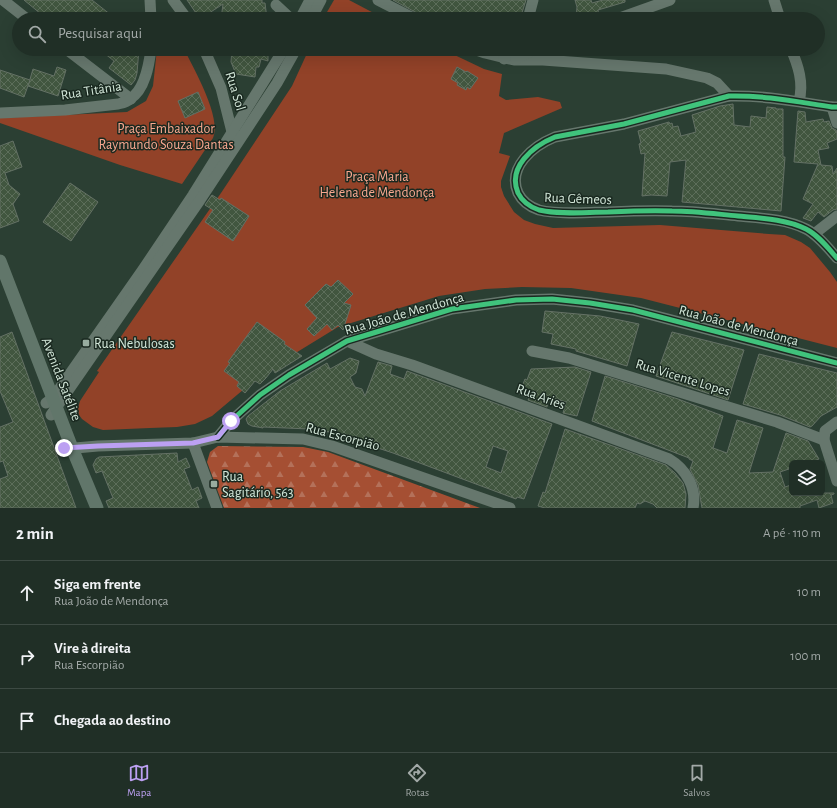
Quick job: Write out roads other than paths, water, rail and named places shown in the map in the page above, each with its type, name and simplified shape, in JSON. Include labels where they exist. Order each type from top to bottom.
[{"type":"main road","name":"Avenida Satélite","points":[[0,261],[68,448],[87,508]]},
{"type":"main road","name":"Avenida Satélite","points":[[0,274],[35,377],[52,406]]},
{"type":"main road","name":"Avenida Satélite","points":[[68,448],[96,508]]},
{"type":"street","points":[[2,0],[18,12]]},
{"type":"street","points":[[150,0],[151,12]]},
{"type":"street","points":[[173,0],[182,12]]},
{"type":"street","points":[[304,12],[310,0]]},
{"type":"street","points":[[315,12],[321,0]]},
{"type":"street","points":[[378,0],[401,12]]},
{"type":"street","points":[[530,12],[533,0]]},
{"type":"street","points":[[637,12],[670,0]]},
{"type":"street","points":[[774,0],[778,12]]},
{"type":"street","points":[[276,3],[284,12]]},
{"type":"street","points":[[75,56],[132,99]]},
{"type":"street","name":"Rua Titânia","points":[[0,113],[65,110],[118,104],[132,99],[145,78],[150,56]]},
{"type":"street","name":"Rua Sol","points":[[207,56],[221,88],[236,135]]},
{"type":"street","points":[[52,406],[200,200],[236,135],[285,56]]},
{"type":"street","points":[[510,56],[543,60],[666,69],[707,78],[717,83],[729,96],[744,95],[799,101],[835,107],[837,123]]},
{"type":"street","points":[[793,56],[798,66],[801,79],[801,94],[799,101]]},
{"type":"street","name":"Rua Gêmeos","points":[[729,96],[624,124],[569,133],[545,141],[526,157],[516,172],[515,180],[520,197],[528,205],[538,209],[566,213],[672,210],[784,222],[808,230],[814,234],[837,258]]},
{"type":"street","points":[[814,234],[837,216]]},
{"type":"street","name":"Rua João de Mendonça","points":[[218,437],[231,421],[260,395],[289,375],[347,341],[452,309],[516,300],[552,299],[633,310],[837,363]]},
{"type":"street","name":"Rua Aries","points":[[347,341],[376,354],[412,365],[669,459],[679,465],[690,481],[694,494],[693,508]]},
{"type":"street","name":"Rua Vicente Lopes","points":[[532,351],[569,358],[777,422],[824,440]]},
{"type":"street","points":[[837,422],[825,431],[824,440],[837,481]]},
{"type":"street","name":"Rua Escorpião","points":[[68,448],[193,443],[218,437],[303,439],[332,446],[510,508]]},
{"type":"street","points":[[193,443],[217,508]]},
{"type":"place","name":"Rua Nebulosas","points":[[86,343]]},
{"type":"place","name":"Rua Sagitário, 563","points":[[214,484]]},
{"type":"park label","name":"Praça Embaixador Raymundo Souza Dantas","points":[[166,136]]},
{"type":"park label","name":"Praça Maria Helena de Mendonça","points":[[377,184]]}]
